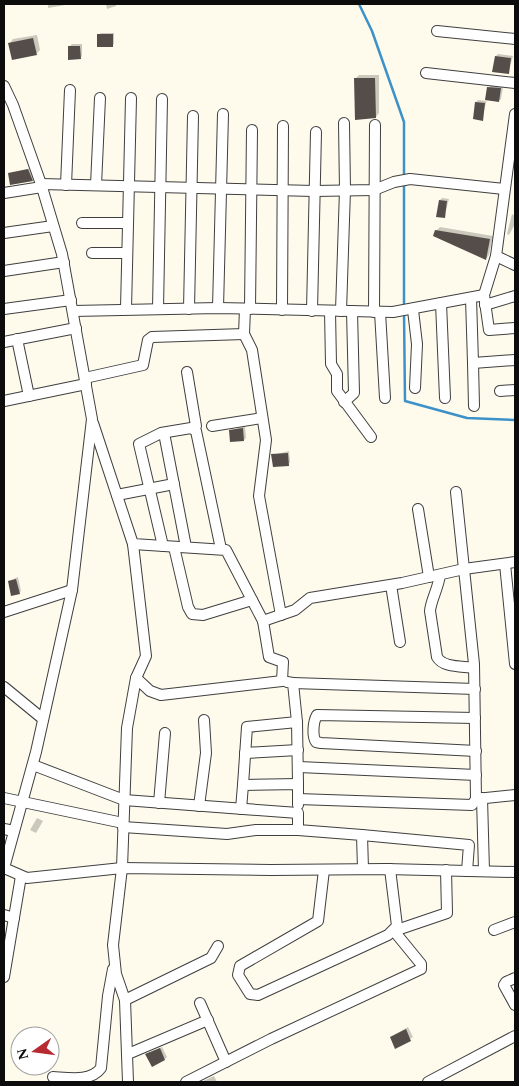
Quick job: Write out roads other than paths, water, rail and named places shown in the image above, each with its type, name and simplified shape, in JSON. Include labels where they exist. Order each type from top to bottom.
[{"type":"street","points":[[438,31],[515,39]]},
{"type":"street","points":[[426,73],[515,83]]},
{"type":"street","points":[[4,86],[13,105],[41,186],[64,262],[92,420],[133,544],[146,656],[136,678],[127,728],[122,868],[113,945],[114,964],[108,996],[102,1068],[98,1073],[84,1077],[53,1076]]},
{"type":"street","points":[[66,185],[70,90]]},
{"type":"street","points":[[96,185],[100,98]]},
{"type":"street","points":[[126,309],[131,98]]},
{"type":"street","points":[[158,309],[158,188],[162,99]]},
{"type":"street","points":[[218,308],[222,114]]},
{"type":"street","points":[[515,114],[511,168],[504,190],[496,256],[484,300],[489,330],[515,328]]},
{"type":"street","points":[[189,309],[192,116]]},
{"type":"street","points":[[341,311],[345,190],[344,122]]},
{"type":"street","points":[[375,125],[374,190],[377,312],[385,398]]},
{"type":"street","points":[[282,310],[283,126]]},
{"type":"street","points":[[252,130],[252,190],[247,309],[244,334],[252,350],[266,445],[259,496],[282,615]]},
{"type":"street","points":[[312,311],[316,132]]},
{"type":"street","points":[[4,193],[41,186],[66,185],[220,190],[374,190],[394,182],[410,179],[504,190]]},
{"type":"street","points":[[82,223],[127,223]]},
{"type":"street","points":[[4,233],[53,226]]},
{"type":"street","points":[[92,253],[127,253]]},
{"type":"street","points":[[496,256],[515,265]]},
{"type":"street","points":[[4,271],[64,262]]},
{"type":"street","points":[[72,311],[218,308],[393,312],[471,298],[484,300],[515,296]]},
{"type":"street","points":[[471,298],[474,406]]},
{"type":"street","points":[[4,309],[70,300]]},
{"type":"street","points":[[441,304],[445,398]]},
{"type":"street","points":[[410,310],[417,344],[415,388]]},
{"type":"street","points":[[330,311],[331,364],[337,374],[337,390],[371,437]]},
{"type":"street","points":[[344,402],[354,393],[352,311]]},
{"type":"street","points":[[4,342],[76,328]]},
{"type":"street","points":[[4,401],[143,365],[148,340],[152,337],[244,334]]},
{"type":"street","points":[[17,339],[29,396]]},
{"type":"street","points":[[472,363],[515,360]]},
{"type":"street","points":[[187,372],[196,426],[194,429],[221,549]]},
{"type":"street","points":[[500,391],[515,390]]},
{"type":"street","points":[[212,426],[262,418]]},
{"type":"street","points":[[92,420],[72,590],[33,764],[22,802],[9,830],[4,868],[28,878],[122,868],[390,869],[515,872]]},
{"type":"street","points":[[163,546],[139,444],[164,433],[194,429]]},
{"type":"street","points":[[164,433],[186,547]]},
{"type":"street","points":[[117,495],[174,484]]},
{"type":"street","points":[[456,492],[474,668],[476,775],[484,871]]},
{"type":"street","points":[[418,510],[429,577]]},
{"type":"street","points":[[133,544],[226,550],[263,621],[270,657],[283,662],[297,722],[299,767],[298,830]]},
{"type":"street","points":[[174,546],[188,607],[192,614],[203,615],[252,600]]},
{"type":"street","points":[[263,621],[295,610],[310,598],[391,585],[464,569],[510,563],[515,664]]},
{"type":"street","points":[[440,575],[438,587],[430,604],[438,657],[440,662],[446,664],[474,668]]},
{"type":"street","points":[[391,585],[400,642]]},
{"type":"street","points":[[4,612],[72,590]]},
{"type":"street","points":[[136,678],[150,691],[161,695],[288,682],[475,688]]},
{"type":"street","points":[[4,687],[43,720]]},
{"type":"street","points":[[475,718],[322,715],[315,719],[314,738],[316,742],[321,743],[476,751]]},
{"type":"street","points":[[199,806],[206,753],[204,720]]},
{"type":"street","points":[[241,809],[247,727],[297,722]]},
{"type":"street","points":[[159,803],[165,733]]},
{"type":"street","points":[[245,753],[298,750]]},
{"type":"street","points":[[33,764],[124,800],[298,813]]},
{"type":"street","points":[[299,767],[476,775]]},
{"type":"street","points":[[244,785],[298,784]]},
{"type":"street","points":[[298,799],[472,805],[479,798],[515,795]]},
{"type":"street","points":[[4,798],[123,825],[227,834],[256,830],[298,830],[469,844],[467,871]]},
{"type":"street","points":[[362,835],[363,869]]},
{"type":"street","points":[[324,870],[318,921],[240,966],[238,975],[250,994],[258,995],[388,935],[394,930],[397,926],[390,869]]},
{"type":"street","points":[[394,930],[447,913],[446,870]]},
{"type":"street","points":[[4,977],[9,916],[21,876]]},
{"type":"street","points":[[494,930],[515,922]]},
{"type":"street","points":[[186,1082],[421,969],[422,964],[418,958],[394,930]]},
{"type":"street","points":[[125,1000],[211,958],[218,946]]},
{"type":"street","points":[[114,964],[125,1000],[128,1082]]},
{"type":"street","points":[[515,978],[504,985],[515,1005]]},
{"type":"street","points":[[200,1003],[226,1062]]},
{"type":"street","points":[[128,1054],[208,1020]]},
{"type":"street","points":[[428,1082],[515,1036]]},
{"type":"waterway","points":[[359,4],[372,31],[404,122],[404,176]]},
{"type":"waterway","points":[[404,182],[404,306]]},
{"type":"waterway","points":[[404,312],[405,401],[467,418],[515,420]]}]
